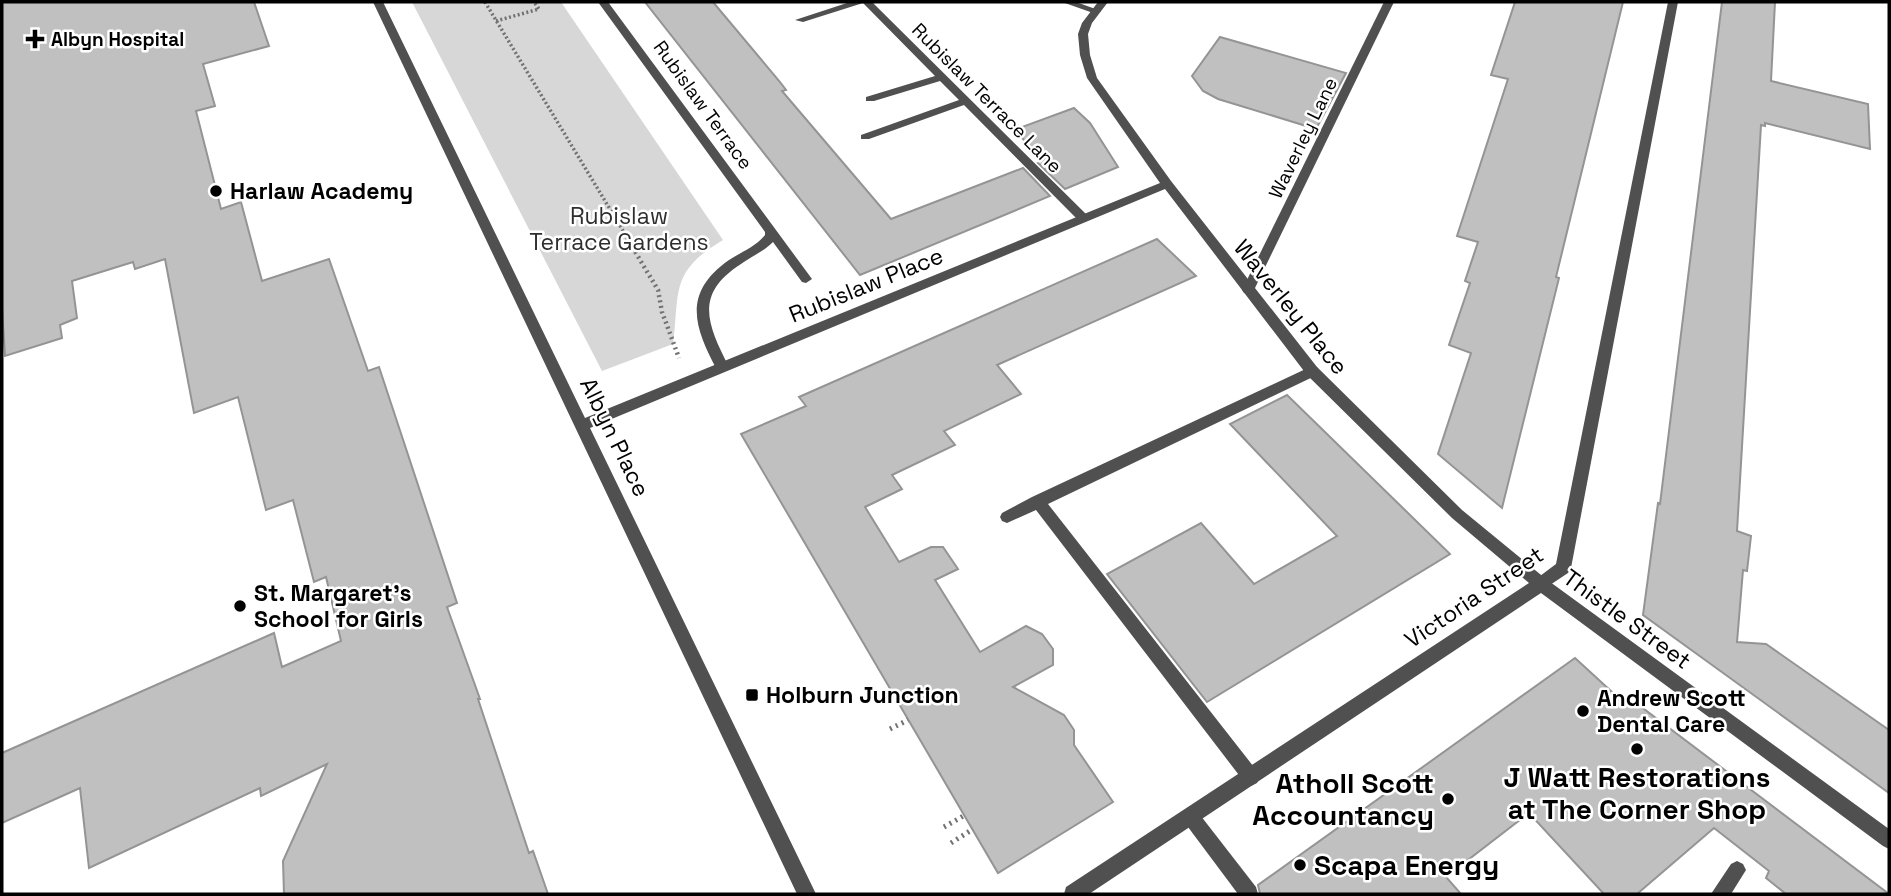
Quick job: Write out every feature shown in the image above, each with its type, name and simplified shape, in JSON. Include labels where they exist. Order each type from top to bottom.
[{"type":"street","name":"Albyn Place","points":[[378,2],[807,894]]},
{"type":"street","name":"Rubislaw Terrace","points":[[603,2],[806,279]]},
{"type":"street","points":[[800,20],[859,2]]},
{"type":"street","name":"Rubislaw Terrace Lane","points":[[867,2],[1083,218]]},
{"type":"street","points":[[1067,2],[1100,6]]},
{"type":"street","name":"Waverley Lane","points":[[1248,290],[1389,2]]},
{"type":"street","name":"Victoria Street","points":[[1073,894],[1563,568],[1673,2]]},
{"type":"street","name":"Waverley Place","points":[[1100,6],[1087,23],[1083,34],[1085,55],[1092,78],[1167,184],[1312,371],[1457,514],[1541,584]]},
{"type":"street","points":[[870,99],[942,77]]},
{"type":"street","points":[[865,137],[966,102]]},
{"type":"street","name":"Rubislaw Place","points":[[582,425],[1167,184]]},
{"type":"street","points":[[722,367],[702,324],[704,295],[716,275],[764,246],[771,236],[771,230]]},
{"type":"street","points":[[1007,517],[1312,371]]},
{"type":"street","points":[[1037,501],[1251,777]]},
{"type":"street","name":"Thistle Street","points":[[1541,584],[1889,840]]},
{"type":"street","points":[[1191,817],[1249,894]]},
{"type":"street","points":[[1720,894],[1737,870]]},
{"type":"path","points":[[485,2],[658,290],[673,344],[690,380]]},
{"type":"path","points":[[496,21],[539,9],[534,2]]},
{"type":"path","points":[[890,729],[908,720]]},
{"type":"path","points":[[944,827],[965,815]]},
{"type":"path","points":[[951,842],[973,829]]},
{"type":"green space","name":"Rubislaw Terrace Gardens","points":[[412,2],[561,2],[723,240],[693,262],[685,273],[680,284],[673,344],[602,371]]},
{"type":"building","points":[[2,2],[254,2],[269,46],[203,64],[215,106],[196,111],[221,209],[241,202],[262,281],[329,259],[368,371],[379,367],[457,603],[447,607],[480,699],[529,853],[533,851],[548,894],[284,894],[283,861],[327,764],[261,796],[260,788],[89,868],[80,788],[2,823],[2,753],[274,633],[282,667],[341,641],[326,577],[314,582],[293,500],[266,510],[238,397],[194,413],[165,259],[135,269],[133,262],[72,281],[77,318],[60,325],[62,338],[5,356],[2,308]]},
{"type":"building","points":[[645,2],[713,2],[786,90],[782,91],[891,219],[1023,168],[1050,196],[860,275]]},
{"type":"building","points":[[1515,2],[1623,2],[1502,508],[1438,454],[1471,353],[1449,345],[1470,283],[1465,281],[1478,242],[1457,236],[1508,79],[1491,75]]},
{"type":"building","points":[[1722,2],[1775,2],[1771,81],[1868,104],[1870,149],[1765,123],[1765,126],[1761,125],[1737,531],[1751,536],[1747,571],[1743,570],[1737,642],[1766,644],[1889,730],[1889,793],[1643,615],[1658,503],[1660,504]]},
{"type":"building","points":[[1220,37],[1346,73],[1316,129],[1218,99],[1203,91],[1192,76]]},
{"type":"building","points":[[1074,108],[1090,123],[1118,167],[1065,189],[1038,163],[1044,160],[1014,130]]},
{"type":"building","points":[[1157,239],[1196,276],[997,365],[1021,394],[944,431],[955,445],[892,475],[902,489],[865,507],[899,562],[931,547],[943,547],[958,569],[935,580],[980,652],[1026,626],[1042,634],[1053,649],[1053,665],[1013,687],[1064,715],[1074,730],[1074,745],[1113,802],[998,873],[741,434],[806,406],[799,397]]},
{"type":"building","points":[[1287,395],[1450,554],[1207,702],[1107,574],[1201,523],[1254,584],[1337,536],[1230,424]]},
{"type":"building","points":[[1575,658],[1624,703],[1640,706],[1889,894],[1786,894],[1766,878],[1769,871],[1714,828],[1637,894],[1604,894],[1529,813],[1446,877],[1461,894],[1260,894],[1258,885]]},
{"type":"place","name":"Albyn Hospital","points":[[35,39]]},
{"type":"place","name":"Harlaw Academy","points":[[216,191]]},
{"type":"place","name":"St. Margaret's School for Girls","points":[[240,606]]},
{"type":"place","name":"Holburn Junction","points":[[752,695]]},
{"type":"place","name":"Andrew Scott Dental Care","points":[[1583,711]]},
{"type":"place","name":"J Watt Restorations at The Corner Shop","points":[[1637,749]]},
{"type":"place","name":"Atholl Scott Accountancy","points":[[1448,799]]},
{"type":"place","name":"Scapa Energy","points":[[1300,865]]}]
